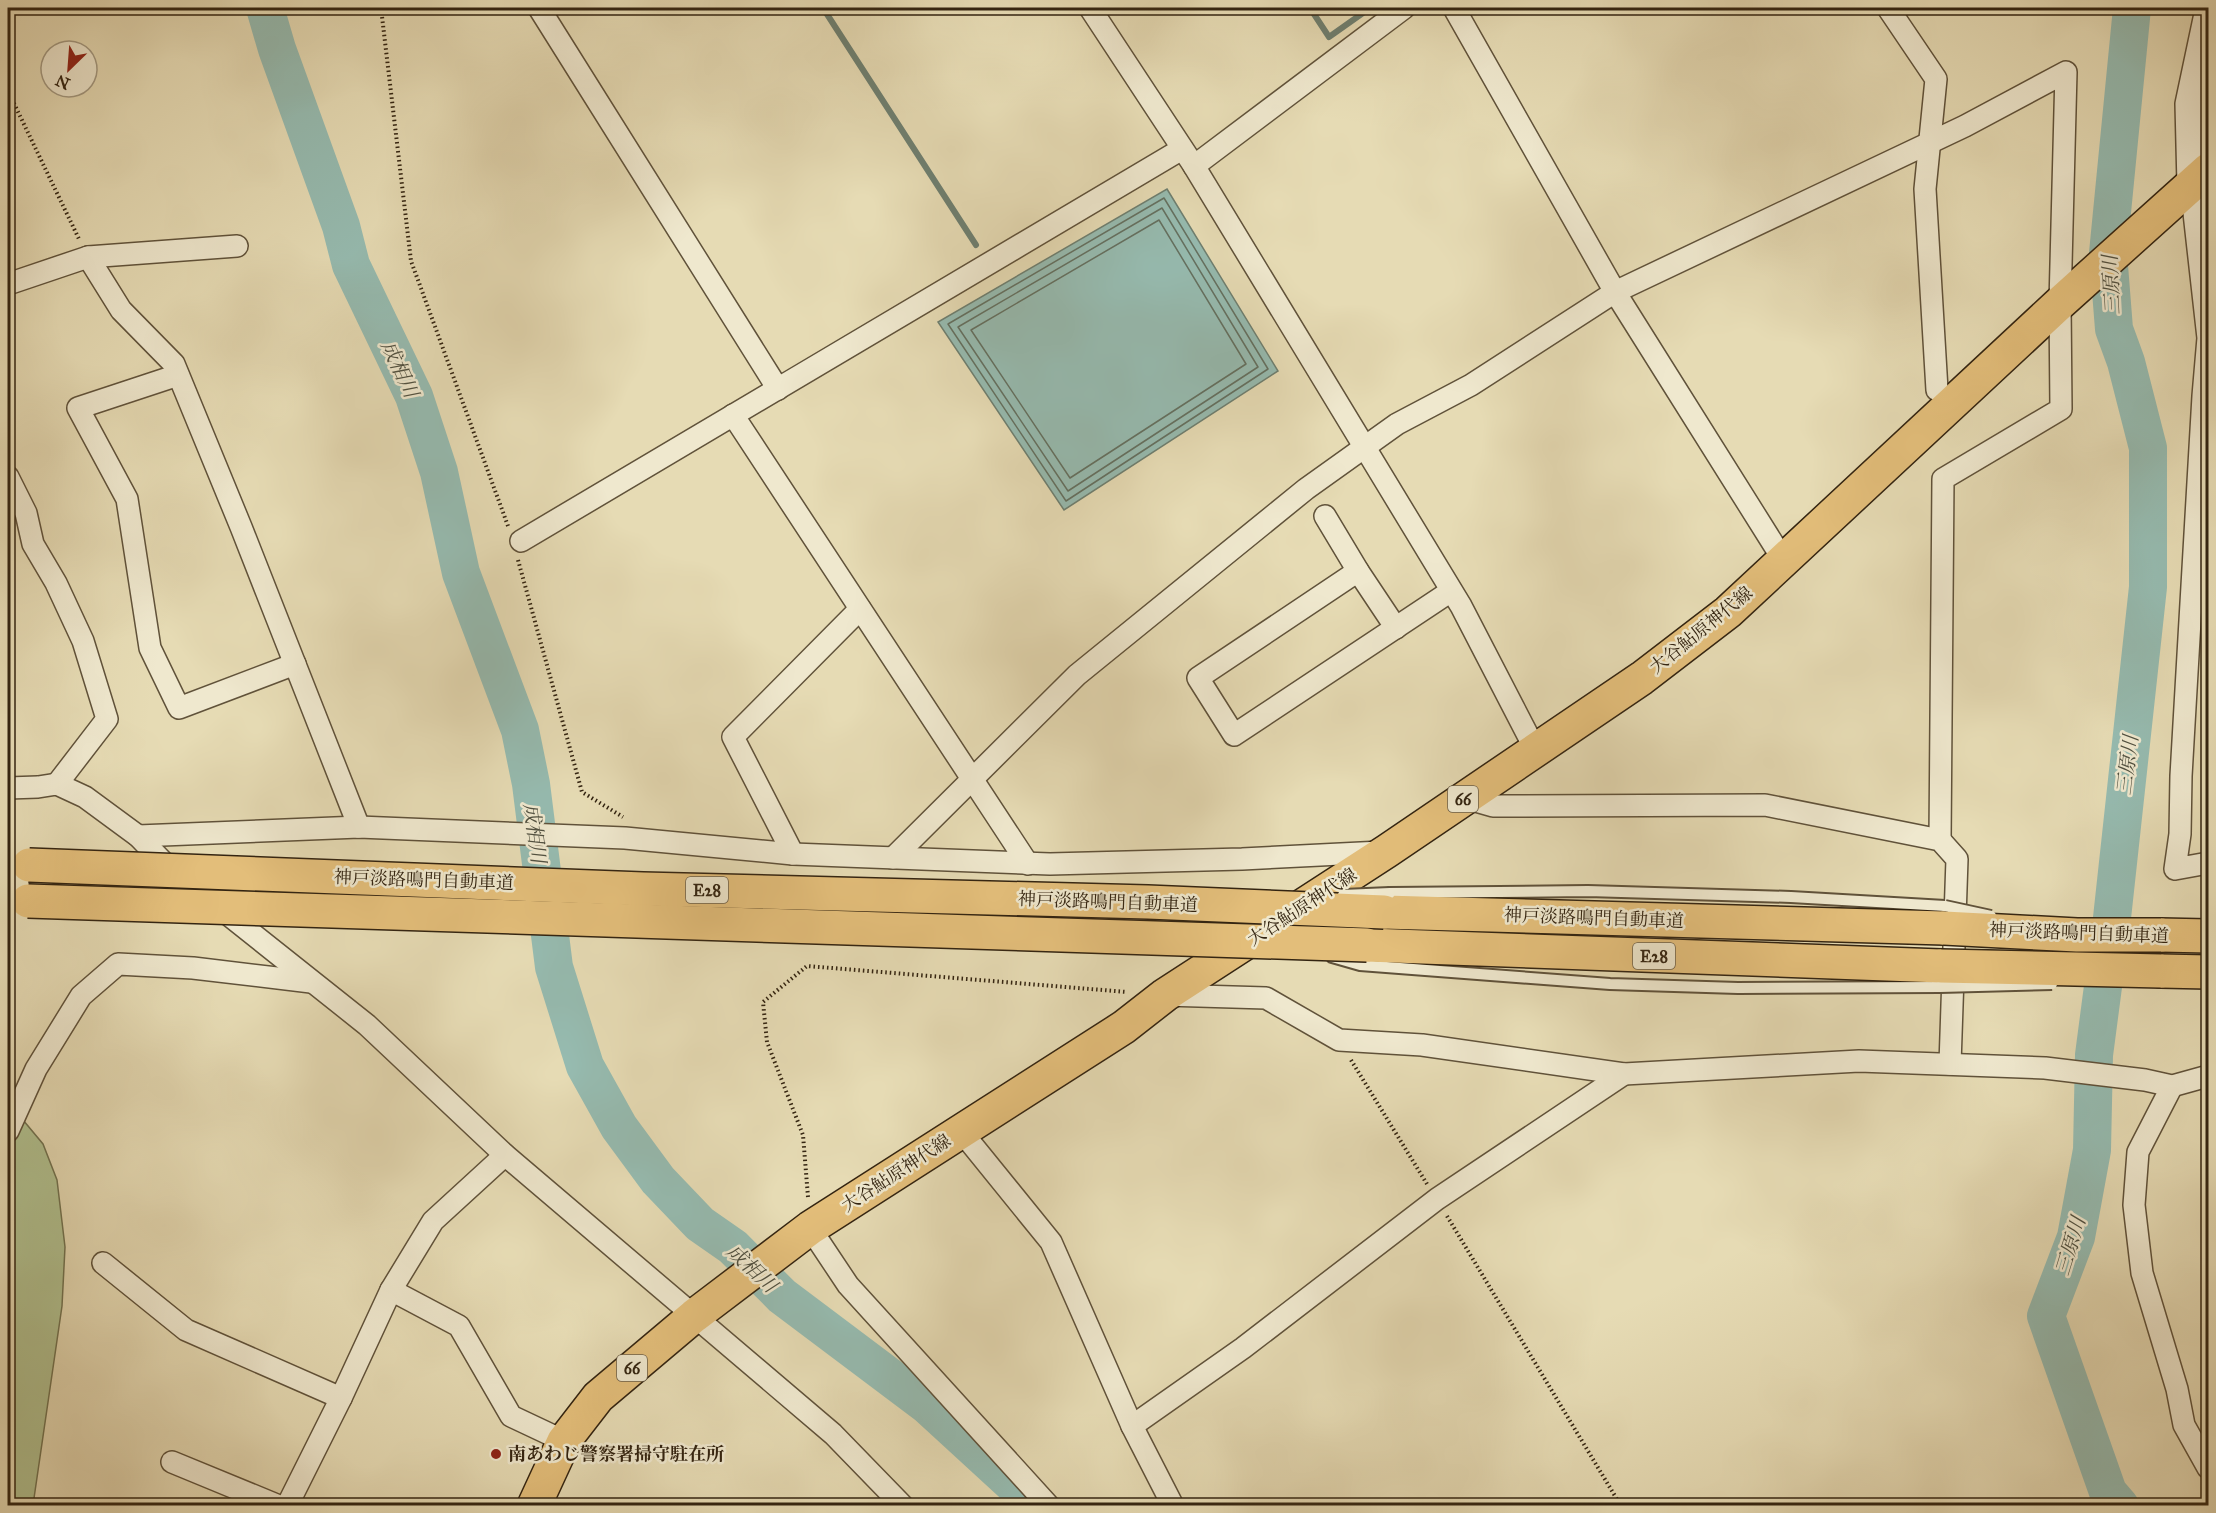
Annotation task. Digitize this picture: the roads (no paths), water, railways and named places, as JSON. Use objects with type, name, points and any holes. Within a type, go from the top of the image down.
[{"type":"main road","name":"66","points":[[2065,298],[2191,186]]},
{"type":"main road","name":"大谷鮎原神代線","points":[[534,1506],[564,1440],[598,1397],[702,1310],[806,1231],[1124,1027],[1164,995],[1388,851],[1642,678],[1728,612],[2065,298]]},
{"type":"main road","name":"神戸淡路鳴門自動車道","points":[[18,865],[643,889],[1148,902],[1387,903],[1945,917],[2077,935],[2208,936]]},
{"type":"main road","name":"神戸淡路鳴門自動車道","points":[[17,901],[1288,944],[1363,955],[1940,977],[2157,978],[2208,972]]},
{"type":"street","points":[[539,8],[778,389]]},
{"type":"street","points":[[1090,8],[1188,158],[1451,591],[1535,749]]},
{"type":"street","points":[[516,542],[778,389],[1188,158],[1404,8]]},
{"type":"street","points":[[1454,8],[1615,292],[1784,561]]},
{"type":"street","points":[[1888,8],[1936,79],[1925,189],[1937,390]]},
{"type":"street","points":[[2208,14],[2190,104],[2191,186],[2208,338],[2203,396],[2206,418],[2182,764],[2180,834],[2175,869],[2208,863]]},
{"type":"street","points":[[893,858],[1077,675],[1306,489],[1397,424],[1472,385],[1615,292],[1931,142],[2066,72],[2065,298],[2061,410],[1943,479],[1940,840]]},
{"type":"street","points":[[8,284],[88,257],[237,246]]},
{"type":"street","points":[[88,257],[121,310],[174,364],[359,827]]},
{"type":"street","points":[[178,375],[78,408],[127,499],[150,648],[179,708],[295,664]]},
{"type":"street","points":[[733,416],[1028,864]]},
{"type":"street","points":[[8,477],[26,513],[33,544],[56,583],[83,641],[107,719],[57,784]]},
{"type":"street","points":[[1325,516],[1396,628]]},
{"type":"street","points":[[1358,571],[1198,678],[1234,735],[1451,591]]},
{"type":"street","points":[[793,854],[733,737],[860,609]]},
{"type":"street","points":[[8,788],[57,784],[85,797],[138,836],[166,865],[367,1026],[504,1155],[702,1310],[833,1434],[903,1506]]},
{"type":"street","points":[[1465,798],[1492,806],[1766,805],[1940,840],[1957,859],[1950,1064]]},
{"type":"street","points":[[138,836],[359,827],[625,838],[793,854],[1028,864],[1231,859],[1388,851]]},
{"type":"street","points":[[8,1131],[36,1070],[81,996],[117,964],[193,968],[311,982]]},
{"type":"street","points":[[1164,995],[1266,998],[1339,1040],[1422,1045],[1624,1074],[1858,1061],[2045,1068],[2145,1080],[2172,1086],[2208,1076]]},
{"type":"street","points":[[1132,1426],[1243,1348],[1437,1199],[1624,1074]]},
{"type":"street","points":[[2172,1086],[2138,1152],[2133,1205],[2142,1273],[2177,1389],[2184,1425],[2208,1468]]},
{"type":"street","points":[[961,1131],[1052,1242],[1132,1426],[1173,1506]]},
{"type":"street","points":[[287,1506],[341,1398],[391,1290],[432,1221],[504,1155]]},
{"type":"street","points":[[806,1231],[848,1285],[1049,1506]]},
{"type":"street","points":[[103,1263],[186,1330],[341,1398]]},
{"type":"street","points":[[391,1290],[459,1326],[512,1416],[564,1440]]},
{"type":"street","points":[[172,1462],[279,1506]]},
{"type":"lane","points":[[1945,917],[2005,919],[2077,935]]},
{"type":"lane","points":[[1940,977],[2067,984]]},
{"type":"lane","points":[[2157,978],[2208,979]]},
{"type":"water","points":[[1167,189],[1278,371],[1064,510],[938,322]]},
{"type":"waterway","name":"成相川","points":[[265,8],[277,49],[341,226],[351,265],[414,396],[439,472],[461,573],[520,730],[531,784],[554,967],[585,1066],[619,1127],[658,1180],[700,1224],[733,1247],[782,1296],[927,1405],[1012,1483],[1033,1506]]},
{"type":"waterway","points":[[823,8],[976,245]]},
{"type":"waterway","points":[[1310,8],[1329,37],[1370,8]]},
{"type":"waterway","name":"三原川","points":[[2120,1506],[2108,1492],[2046,1316],[2076,1237],[2092,1150],[2094,1055],[2112,918],[2148,587],[2148,448],[2126,362],[2114,329],[2108,253],[2132,8]]},
{"type":"place","name":"南あわじ警察署掃守駐在所","points":[[496,1454]]}]
